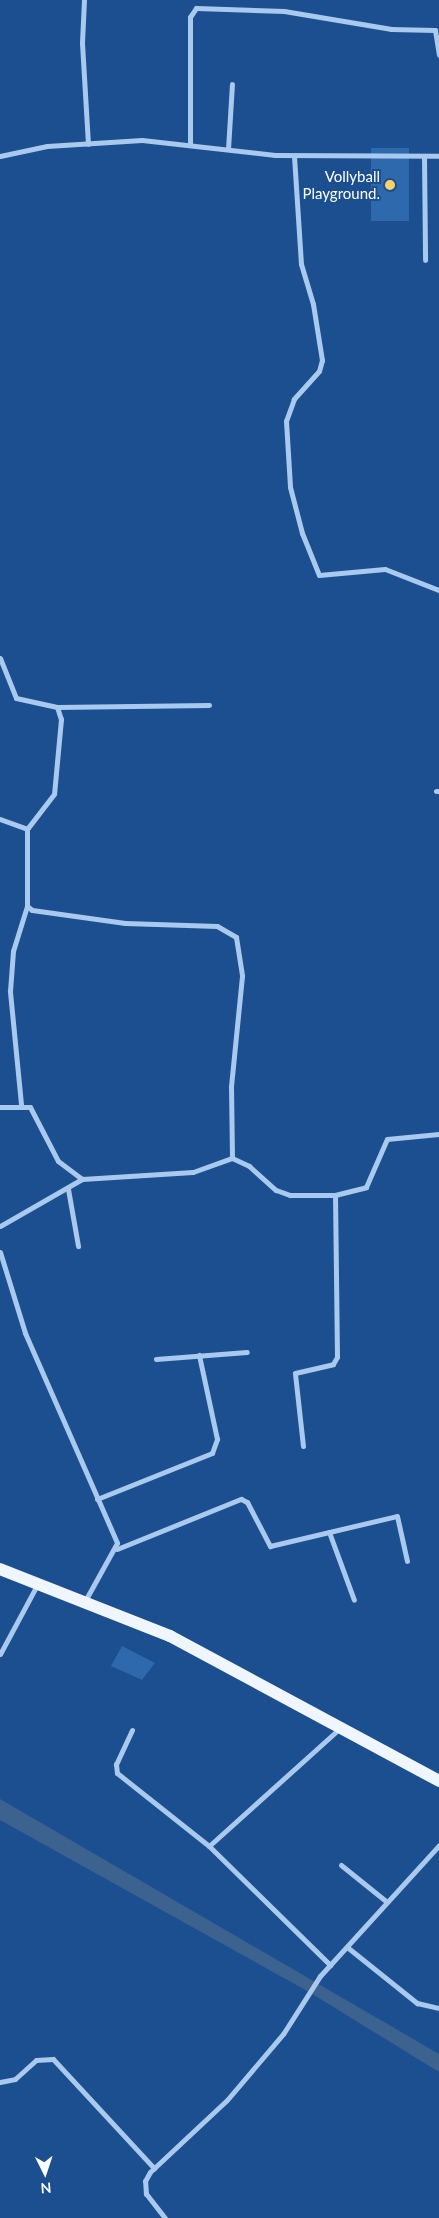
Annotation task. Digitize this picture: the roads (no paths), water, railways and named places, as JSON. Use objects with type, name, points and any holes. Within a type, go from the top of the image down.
[{"type":"main road","points":[[0,1569],[170,1636],[439,1781]]},
{"type":"street","points":[[84,0],[88,144]]},
{"type":"street","points":[[190,142],[190,18],[196,8],[284,11],[391,29],[435,30],[439,56]]},
{"type":"street","points":[[228,148],[232,84]]},
{"type":"street","points":[[0,156],[88,144],[190,142],[294,156],[439,156]]},
{"type":"street","points":[[294,156],[301,264],[313,304],[322,360],[319,371],[294,400],[286,420],[290,487],[302,533],[319,575],[385,569],[439,590]]},
{"type":"street","points":[[424,156],[426,260]]},
{"type":"street","points":[[0,658],[16,698],[57,707],[209,705]]},
{"type":"street","points":[[21,1104],[10,991],[13,951],[27,906],[27,829],[54,794],[61,719],[57,707]]},
{"type":"street","points":[[0,819],[27,829]]},
{"type":"street","points":[[27,906],[32,910],[125,922],[217,926],[236,937],[242,976],[231,1086],[232,1158]]},
{"type":"street","points":[[0,1106],[21,1104],[38,1116],[58,1161],[82,1180]]},
{"type":"street","points":[[232,1158],[266,1179],[276,1190],[290,1195],[334,1195],[366,1187],[387,1139],[439,1134]]},
{"type":"street","points":[[0,1226],[82,1180],[193,1172],[232,1158]]},
{"type":"street","points":[[68,1189],[78,1246]]},
{"type":"street","points":[[304,1446],[295,1373],[333,1364],[337,1357],[334,1195]]},
{"type":"street","points":[[0,1252],[25,1333],[117,1549]]},
{"type":"street","points":[[156,1359],[247,1352]]},
{"type":"street","points":[[97,1500],[212,1452],[217,1439],[199,1355]]},
{"type":"street","points":[[85,1601],[117,1549],[237,1499],[247,1502],[270,1546],[397,1516],[407,1561]]},
{"type":"street","points":[[329,1532],[354,1600]]},
{"type":"street","points":[[0,1654],[39,1583]]},
{"type":"street","points":[[209,1846],[341,1728]]},
{"type":"street","points":[[132,1730],[116,1764],[117,1774],[209,1846],[330,1965]]},
{"type":"street","points":[[165,2218],[144,2187],[154,2168],[222,2106],[283,2034],[320,1976],[439,1845]]},
{"type":"street","points":[[341,1864],[387,1902]]},
{"type":"street","points":[[347,1947],[416,2003],[439,2008]]},
{"type":"street","points":[[0,2082],[15,2079],[36,2060],[53,2059],[154,2168]]},
{"type":"place","name":"Vollyball Playground.","points":[[390,185]]}]
